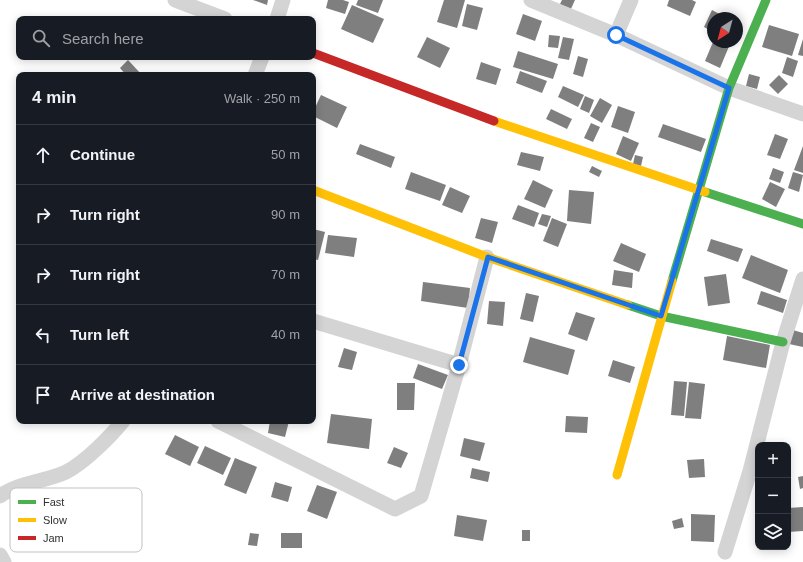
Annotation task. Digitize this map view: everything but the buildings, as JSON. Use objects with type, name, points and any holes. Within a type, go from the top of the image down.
[{"type":"street","points":[[175,0],[217,16]]},
{"type":"street","points":[[278,16],[283,0]]},
{"type":"street","points":[[531,0],[616,35],[729,88],[803,114]]},
{"type":"street","points":[[616,35],[631,0]]},
{"type":"street","points":[[617,475],[661,316],[729,88],[766,0]]},
{"type":"street","points":[[316,54],[433,99],[543,138],[803,224]]},
{"type":"street","points":[[255,72],[261,60]]},
{"type":"street","points":[[316,191],[488,257],[661,316],[783,342]]},
{"type":"street","points":[[224,424],[395,510],[421,496],[459,365],[488,257]]},
{"type":"street","points":[[725,552],[750,471],[783,342],[803,279]]},
{"type":"street","points":[[316,322],[459,365]]},
{"type":"street","points":[[14,488],[65,472],[82,462],[120,424]]},
{"type":"street","points":[[0,496],[10,489]]},
{"type":"street","points":[[0,555],[4,562]]},
{"type":"traffic: fast","points":[[672,281],[729,88],[766,0]]},
{"type":"traffic: fast","points":[[705,192],[803,224]]},
{"type":"traffic: fast","points":[[628,305],[661,316],[783,342]]},
{"type":"traffic: slow","points":[[494,121],[705,192]]},
{"type":"traffic: slow","points":[[316,191],[487,257],[628,305]]},
{"type":"traffic: slow","points":[[617,475],[672,281]]},
{"type":"traffic: jam","points":[[316,54],[494,121]]},
{"type":"route","points":[[459,365],[488,257],[661,316],[729,88],[616,35]]}]
